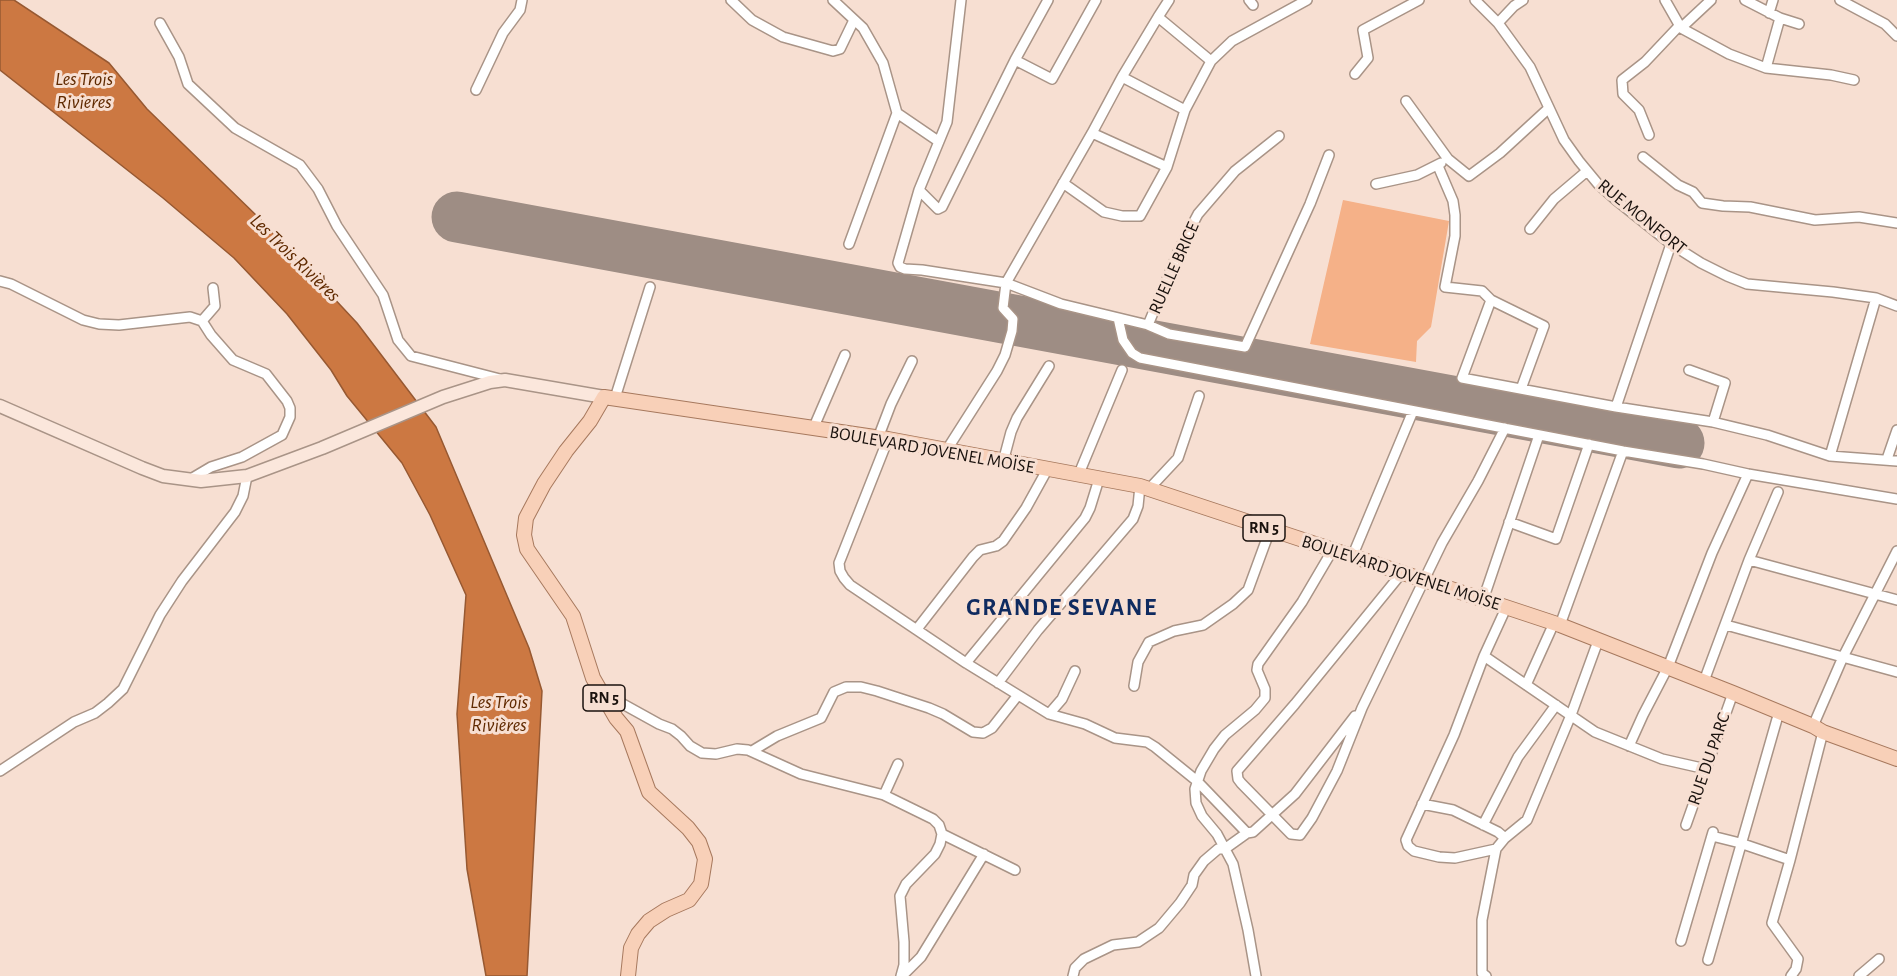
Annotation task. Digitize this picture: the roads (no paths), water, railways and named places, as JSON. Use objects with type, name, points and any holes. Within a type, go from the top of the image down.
[{"type":"main road","points":[[0,406],[163,476],[201,481],[248,476],[443,397],[505,380],[610,397]]},
{"type":"main road","name":"BOULEVARD JOVENEL MOÏSE","points":[[610,397],[883,439],[1144,488],[1557,624],[1897,759]]},
{"type":"main road","name":"RN 5","points":[[610,397],[566,450],[544,484],[526,518],[524,535],[527,549],[573,615],[593,678],[616,718],[627,731],[649,792],[688,828],[699,842],[705,859],[701,884],[689,900],[666,910],[649,921],[638,934],[631,948],[628,976]]},
{"type":"street","points":[[476,90],[503,33],[520,10],[522,0]]},
{"type":"street","points":[[731,0],[752,20],[783,38],[833,51],[840,49],[854,20]]},
{"type":"street","points":[[833,0],[863,28],[883,63],[897,113],[849,244]]},
{"type":"street","points":[[961,0],[947,122],[919,190],[898,263],[900,267],[1006,283],[1061,304],[1148,325],[1169,334],[1245,347],[1310,204],[1329,154]]},
{"type":"street","points":[[919,190],[938,209],[942,207],[1015,60],[1048,0]]},
{"type":"street","points":[[1015,60],[1052,79],[1096,0]]},
{"type":"street","points":[[946,450],[1005,355],[1013,319],[1003,308],[1006,283],[1122,77],[1169,0]]},
{"type":"street","points":[[1063,183],[1104,212],[1122,216],[1140,216],[1167,166],[1185,110],[1210,61],[1232,40],[1307,0]]},
{"type":"street","points":[[1355,74],[1368,58],[1364,30],[1419,0]]},
{"type":"street","name":"RUE MONFORT","points":[[1475,0],[1498,23],[1530,68],[1564,140],[1587,171],[1616,200],[1671,244],[1727,276],[1747,284],[1876,298],[1897,306]]},
{"type":"street","points":[[1498,23],[1522,0]]},
{"type":"street","points":[[1665,0],[1680,27],[1729,54],[1766,68],[1831,75],[1854,80]]},
{"type":"street","points":[[1649,135],[1639,110],[1623,94],[1622,80],[1645,62],[1711,0]]},
{"type":"street","points":[[1745,0],[1780,18],[1798,24]]},
{"type":"street","points":[[1769,13],[1773,0]]},
{"type":"street","points":[[1840,0],[1885,24],[1897,36]]},
{"type":"street","points":[[1158,17],[1210,61]]},
{"type":"street","points":[[1766,68],[1780,18]]},
{"type":"street","points":[[160,23],[179,57],[188,84],[235,128],[300,165],[318,189],[337,226],[383,295],[398,340],[411,356],[505,380]]},
{"type":"street","points":[[1122,77],[1185,110]]},
{"type":"street","points":[[1406,101],[1448,159],[1469,176],[1500,153],[1549,108]]},
{"type":"street","points":[[897,113],[938,141]]},
{"type":"street","points":[[1092,133],[1167,166]]},
{"type":"street","name":"RUELLE BRICE","points":[[1148,325],[1179,250],[1198,214],[1235,171],[1279,136]]},
{"type":"street","points":[[1643,158],[1678,185],[1693,192],[1702,203],[1750,207],[1815,220],[1859,217],[1897,224]]},
{"type":"street","points":[[1376,184],[1417,176],[1448,159]]},
{"type":"street","points":[[1438,166],[1453,201],[1455,215],[1455,236],[1445,287],[1482,291],[1491,300],[1544,326],[1521,389]]},
{"type":"street","points":[[1530,229],[1554,199],[1587,171]]},
{"type":"street","points":[[1616,407],[1671,244]]},
{"type":"street","points":[[0,282],[11,284],[83,320],[99,324],[119,325],[190,317],[202,321],[211,335],[234,360],[266,374],[290,408],[290,417],[282,435],[242,457],[211,466],[189,480]]},
{"type":"street","points":[[610,397],[650,287]]},
{"type":"street","points":[[202,321],[215,306],[213,288]]},
{"type":"street","points":[[1830,456],[1876,298]]},
{"type":"street","points":[[1491,300],[1462,378],[1616,407],[1713,422],[1767,435],[1830,456],[1892,460],[1897,430]]},
{"type":"street","points":[[1118,318],[1123,340],[1132,353],[1140,358],[1623,451],[1897,499]]},
{"type":"street","points":[[813,429],[845,355]]},
{"type":"street","points":[[912,361],[891,404],[883,439],[839,563],[840,571],[850,585],[966,663],[1049,714],[1085,724],[1115,738],[1147,742],[1197,781],[1247,833]]},
{"type":"street","points":[[1003,462],[1017,418],[1049,366]]},
{"type":"street","points":[[1078,476],[1122,370]]},
{"type":"street","points":[[1689,370],[1725,382],[1713,422]]},
{"type":"street","points":[[998,683],[1077,582],[1133,519],[1144,488],[1178,458],[1199,396]]},
{"type":"street","points":[[1352,558],[1413,411]]},
{"type":"street","points":[[1401,574],[1237,771],[1241,783],[1291,834],[1300,835],[1304,830],[1337,771],[1362,708],[1442,543],[1505,428]]},
{"type":"street","points":[[1484,600],[1539,435]]},
{"type":"street","points":[[1509,522],[1556,539],[1589,444]]},
{"type":"street","points":[[1526,685],[1557,624],[1623,451]]},
{"type":"street","points":[[917,629],[972,557],[980,550],[996,546],[1003,541],[1026,508],[1047,470]]},
{"type":"street","points":[[1629,746],[1668,668],[1712,553],[1748,474]]},
{"type":"street","points":[[0,771],[74,722],[94,713],[123,688],[160,615],[182,581],[235,512],[248,476]]},
{"type":"street","points":[[966,663],[1085,518],[1099,479]]},
{"type":"street","points":[[1704,681],[1749,560],[1778,492]]},
{"type":"street","points":[[1134,686],[1138,662],[1149,642],[1174,632],[1203,625],[1233,604],[1248,590],[1270,530]]},
{"type":"street","points":[[1791,976],[1796,969],[1798,959],[1793,949],[1772,923],[1790,860],[1818,729],[1844,657],[1897,550]]},
{"type":"street","points":[[1256,976],[1233,864],[1217,834],[1202,816],[1196,803],[1195,789],[1201,771],[1225,735],[1255,710],[1265,698],[1265,690],[1257,670],[1258,664],[1302,602],[1332,551]]},
{"type":"street","points":[[1749,560],[1897,600]]},
{"type":"street","points":[[1496,849],[1455,858],[1439,857],[1414,851],[1408,846],[1406,840],[1454,735],[1484,656],[1506,608]]},
{"type":"street","points":[[1726,624],[1897,672]]},
{"type":"street","points":[[1486,976],[1482,973],[1482,920],[1496,849],[1505,838],[1527,820],[1571,715],[1598,640]]},
{"type":"street","points":[[1484,656],[1595,732],[1662,759],[1706,769]]},
{"type":"street","points":[[1049,714],[1062,699],[1075,671]]},
{"type":"street","points":[[752,752],[770,739],[818,720],[834,692],[846,687],[861,687],[877,691],[929,708],[973,732],[983,733],[992,728],[1018,695]]},
{"type":"street","points":[[601,692],[672,729],[690,746],[702,753],[716,754],[737,749],[752,752],[801,774],[885,795],[933,819],[939,825],[942,834],[940,844],[935,854],[911,877],[900,896],[904,942],[902,976]]},
{"type":"street","name":"RUE DU PARC","points":[[1686,825],[1733,693]]},
{"type":"street","points":[[1483,825],[1518,757],[1556,705]]},
{"type":"street","points":[[1073,976],[1075,968],[1084,959],[1113,945],[1138,942],[1159,928],[1180,903],[1204,861],[1218,849],[1226,849],[1247,833],[1253,832],[1295,794],[1362,708]]},
{"type":"street","points":[[1708,960],[1779,712]]},
{"type":"street","points":[[885,795],[898,764]]},
{"type":"street","points":[[1422,804],[1453,810],[1505,838]]},
{"type":"street","points":[[942,834],[1015,870]]},
{"type":"street","points":[[1681,941],[1712,834],[1790,860]]},
{"type":"street","points":[[902,976],[921,957],[984,854]]},
{"type":"street","points":[[1859,976],[1879,959]]},
{"type":"water","points":[[0,0],[14,0],[109,63],[147,109],[259,218],[357,323],[436,427],[529,648],[542,691],[527,976],[486,976],[467,869],[457,714],[466,595],[430,515],[402,463],[347,396],[331,370],[287,314],[234,258],[163,198],[0,70]]},
{"type":"district","name":"GRANDE SEVANE","points":[[1062,608]]},
{"type":"water label","name":"Les Trois Rivieres","points":[[84,90]]},
{"type":"water label","name":"Les Trois Rivières","points":[[295,258]]},
{"type":"water label","name":"Les Trois Rivières","points":[[499,714]]}]
